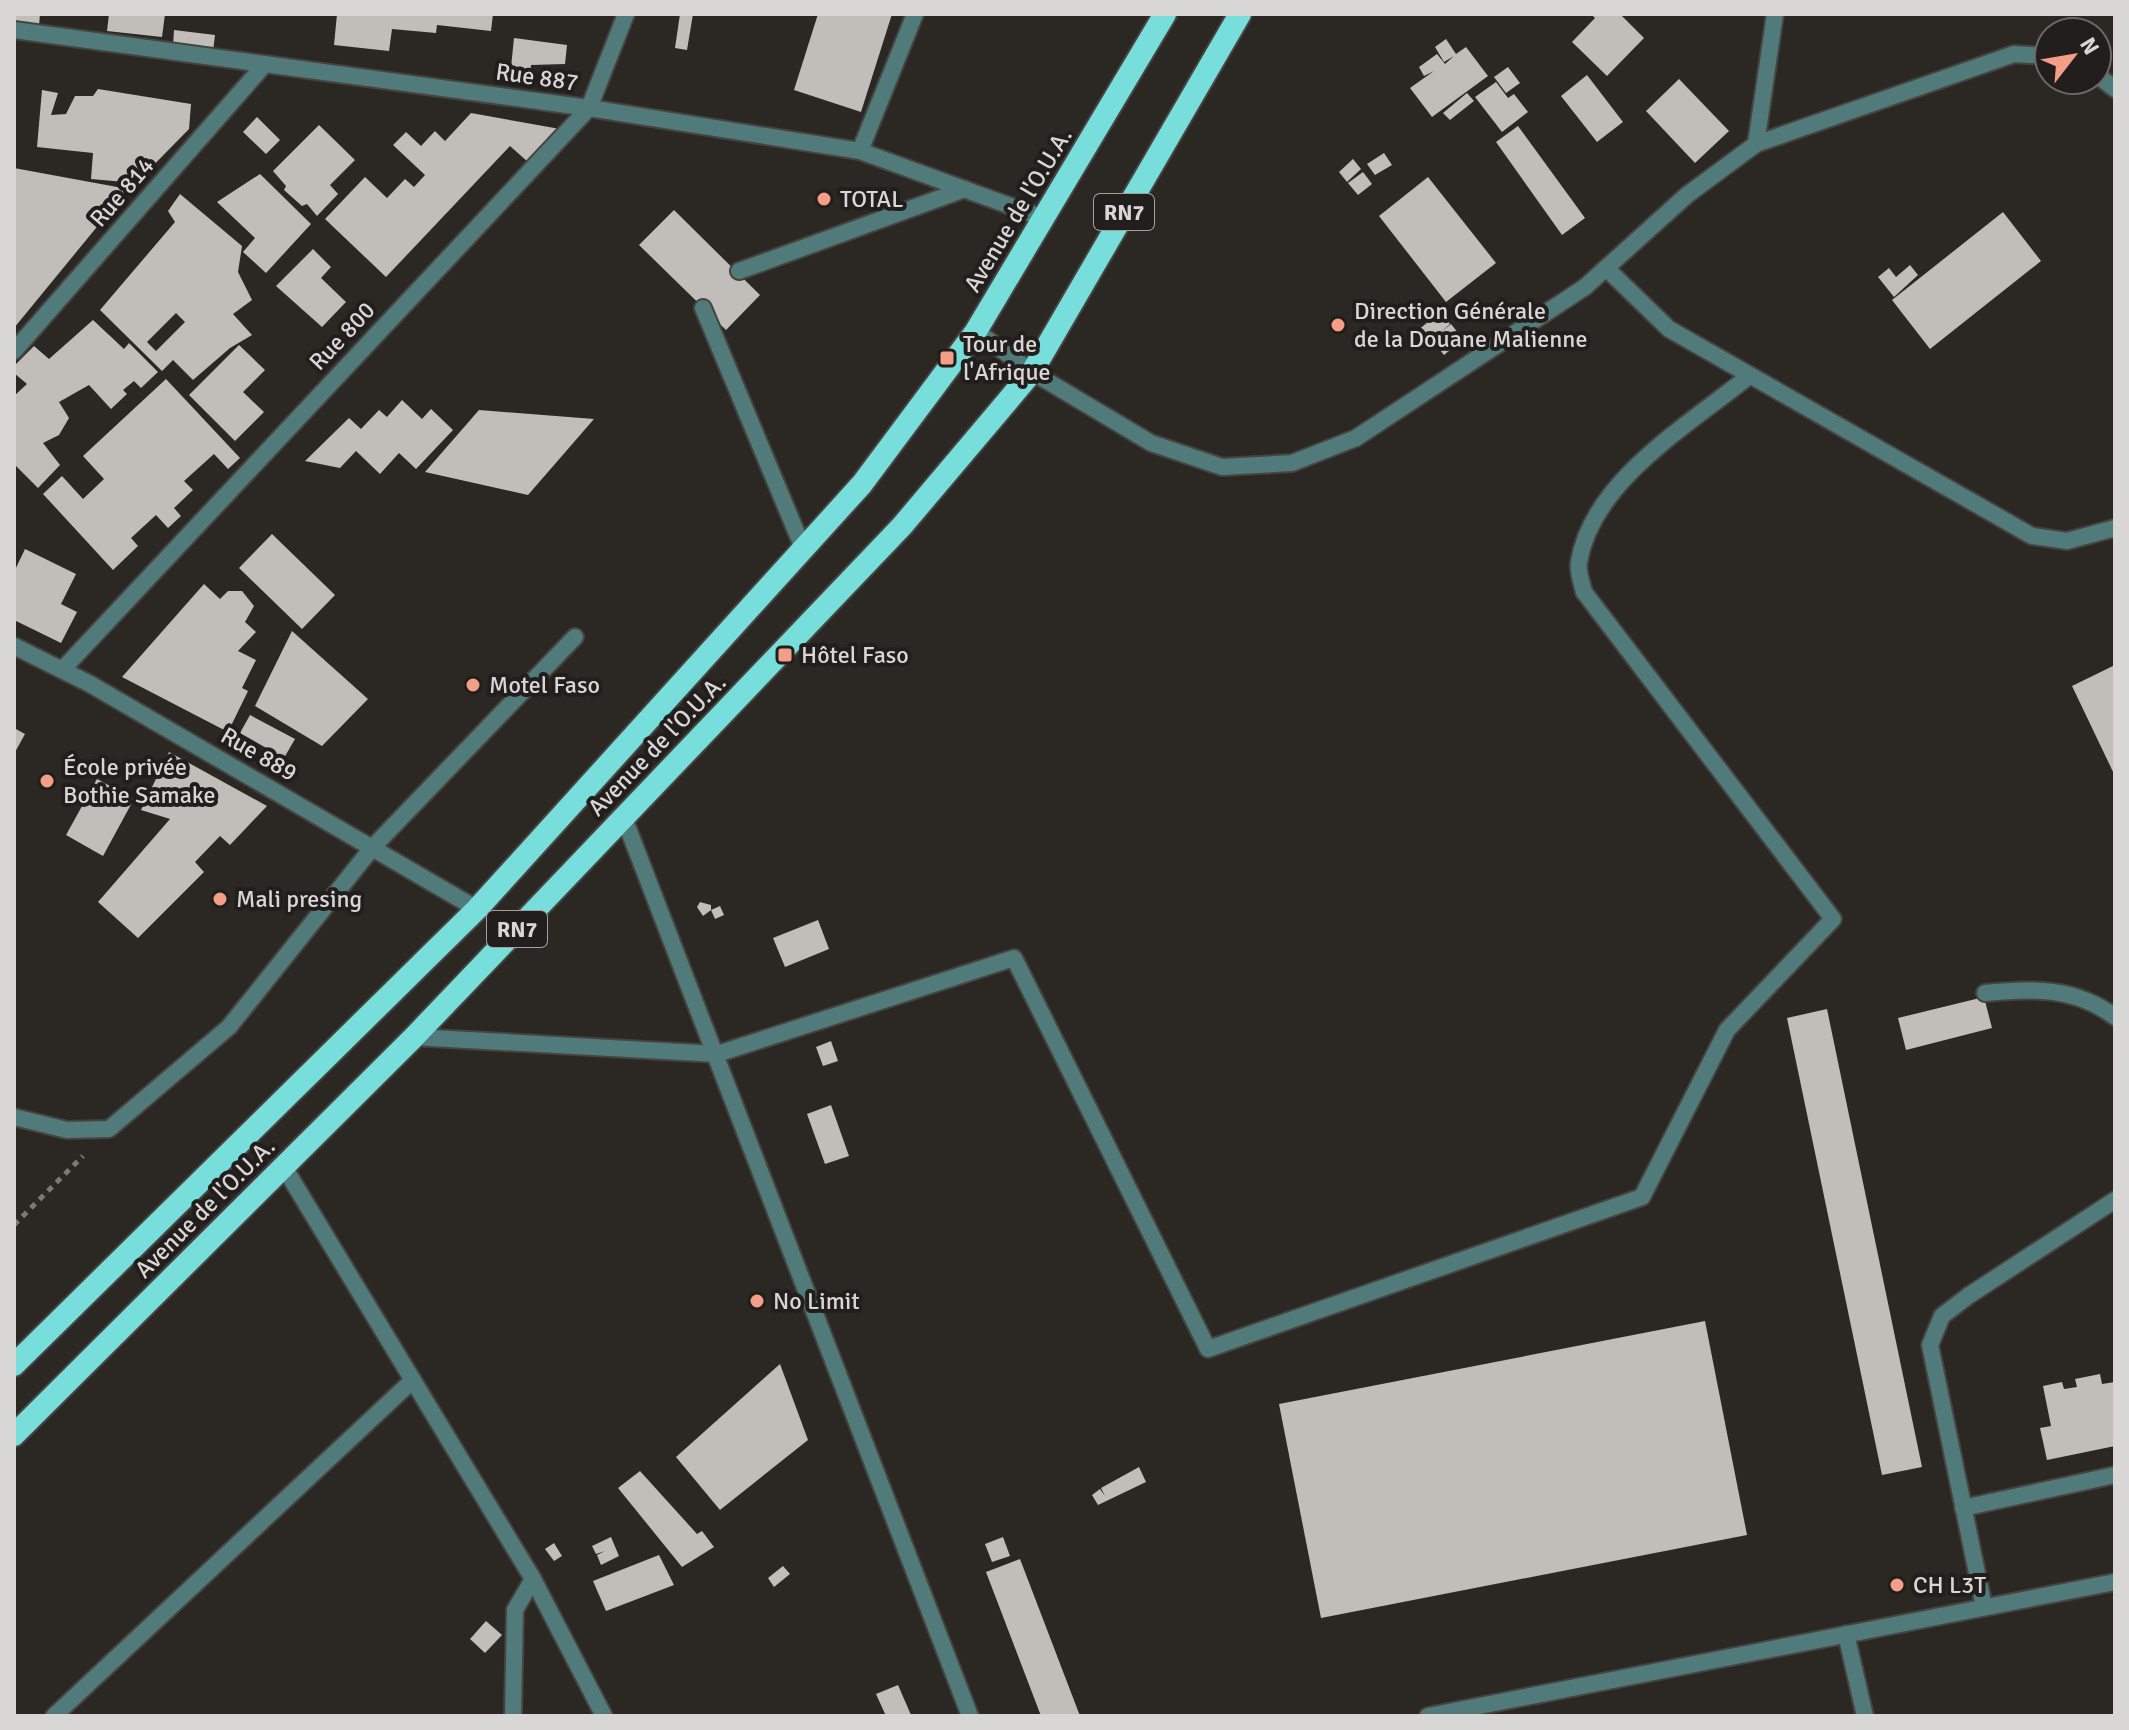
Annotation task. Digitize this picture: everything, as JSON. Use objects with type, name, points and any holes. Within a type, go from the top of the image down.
[{"type":"highway","name":"Avenue de l'O.U.A.","points":[[14,1365],[477,909],[862,484],[976,331],[1165,14]]},
{"type":"highway","name":"Avenue de l'O.U.A.","points":[[14,1435],[414,1037],[902,526],[1032,372],[1240,14]]},
{"type":"street","name":"Rue 800","points":[[62,670],[589,108],[626,14]]},
{"type":"street","points":[[860,151],[915,14]]},
{"type":"street","points":[[1756,144],[1775,14]]},
{"type":"street","name":"Rue 887","points":[[14,30],[589,108],[860,151],[1043,218]]},
{"type":"street","points":[[976,331],[1032,372],[1151,443],[1222,467],[1292,463],[1356,438],[1585,287],[1687,195],[1756,144],[2014,54],[2033,55]]},
{"type":"street","name":"Rue 814","points":[[14,351],[265,64]]},
{"type":"street","points":[[739,271],[965,189]]},
{"type":"street","points":[[1606,268],[1669,329],[2032,536],[2067,541],[2115,528]]},
{"type":"street","points":[[703,308],[803,548]]},
{"type":"street","points":[[414,1037],[717,1054],[1014,958],[1208,1349],[1642,1197],[1727,1030],[1833,919],[1584,592],[1578,565],[1587,532],[1603,500],[1644,461],[1749,376]]},
{"type":"street","points":[[14,1117],[67,1130],[109,1129],[229,1027],[372,848],[575,637]]},
{"type":"street","name":"Rue 889","points":[[14,646],[62,670],[477,909]]},
{"type":"street","points":[[624,818],[970,1716]]},
{"type":"street","points":[[1985,993],[2053,989],[2100,1005],[2115,1017]]},
{"type":"street","points":[[284,1167],[533,1579],[604,1716]]},
{"type":"street","points":[[1984,1607],[1930,1345],[1942,1316],[2115,1200]]},
{"type":"street","points":[[54,1716],[413,1380]]},
{"type":"street","points":[[1963,1508],[2115,1475]]},
{"type":"street","points":[[513,1716],[515,1610],[533,1579]]},
{"type":"street","points":[[1428,1716],[2115,1582]]},
{"type":"street","points":[[1846,1634],[1865,1716]]},
{"type":"path","points":[[14,1225],[109,1129]]},
{"type":"building","points":[[14,14],[40,14],[39,26],[14,22]]},
{"type":"building","points":[[109,14],[165,14],[162,37],[107,31]]},
{"type":"building","points":[[337,14],[493,14],[491,31],[437,25],[436,33],[392,29],[389,51],[334,45]]},
{"type":"building","points":[[680,14],[693,14],[687,50],[675,48]]},
{"type":"building","points":[[818,14],[892,14],[861,112],[794,90]]},
{"type":"building","points":[[1591,14],[1620,14],[1644,38],[1607,76],[1572,42],[1595,18]]},
{"type":"building","points":[[174,30],[215,35],[213,51],[173,46]]},
{"type":"building","points":[[514,38],[567,45],[565,64],[531,65],[530,79],[510,77]]},
{"type":"building","points":[[1446,39],[1456,54],[1466,47],[1488,76],[1432,117],[1410,88],[1434,71],[1424,76],[1419,67],[1437,54],[1445,64],[1454,56],[1444,62],[1435,47]]},
{"type":"building","points":[[1508,67],[1520,83],[1506,93],[1494,77]]},
{"type":"building","points":[[1587,75],[1623,122],[1597,142],[1561,96]]},
{"type":"building","points":[[1679,79],[1729,131],[1695,163],[1646,111]]},
{"type":"building","points":[[1496,82],[1508,98],[1514,94],[1528,112],[1502,132],[1475,97]]},
{"type":"building","points":[[98,89],[191,104],[189,129],[136,183],[91,179],[93,153],[37,147],[42,90],[58,93],[51,115],[66,114],[75,96],[93,96]]},
{"type":"building","points":[[1467,93],[1474,101],[1450,120],[1443,113]]},
{"type":"building","points":[[471,113],[560,129],[528,162],[510,146],[386,277],[325,219],[365,177],[387,198],[405,179],[414,187],[425,175],[393,145],[406,132],[421,146],[435,131],[445,141]]},
{"type":"building","points":[[257,117],[280,140],[266,154],[243,132]]},
{"type":"building","points":[[319,125],[355,160],[330,185],[338,194],[317,216],[307,204],[302,206],[284,190],[286,186],[273,171]]},
{"type":"building","points":[[1518,126],[1585,218],[1562,235],[1496,142]]},
{"type":"building","points":[[1384,153],[1392,165],[1375,175],[1367,164]]},
{"type":"building","points":[[1353,159],[1361,169],[1347,182],[1339,172]]},
{"type":"building","points":[[14,168],[128,189],[14,328]]},
{"type":"building","points":[[1363,172],[1372,184],[1358,195],[1348,183]]},
{"type":"building","points":[[260,174],[311,224],[266,273],[243,252],[255,238],[217,202]]},
{"type":"building","points":[[1428,177],[1496,263],[1446,302],[1379,216]]},
{"type":"building","points":[[180,194],[242,246],[238,272],[252,300],[233,314],[252,335],[230,348],[193,380],[173,360],[162,371],[100,310],[175,222],[168,211]],"holes":[[[176,313],[185,322],[156,351],[147,342]]]},
{"type":"building","points":[[674,210],[760,295],[726,330],[639,245]]},
{"type":"building","points":[[2003,212],[2041,261],[1930,349],[1892,300]]},
{"type":"building","points":[[313,249],[331,267],[321,278],[346,302],[322,327],[276,286]]},
{"type":"building","points":[[1910,265],[1918,275],[1894,297],[1878,277],[1889,268],[1896,277]]},
{"type":"building","points":[[1440,312],[1450,324],[1441,332],[1451,324],[1463,339],[1444,355],[1431,339],[1421,348],[1411,336]]},
{"type":"building","points":[[93,320],[124,349],[129,343],[158,372],[141,388],[134,381],[123,390],[127,394],[111,409],[89,385],[59,402],[69,418],[59,435],[43,443],[60,465],[38,488],[14,464],[14,396],[27,384],[14,373],[14,366],[34,346],[49,359]]},
{"type":"building","points":[[239,345],[265,370],[243,392],[264,412],[235,441],[189,395]]},
{"type":"building","points":[[166,379],[240,458],[228,469],[214,454],[184,481],[193,490],[174,508],[181,516],[168,528],[156,515],[131,538],[138,546],[113,570],[43,494],[62,476],[83,499],[104,479],[83,456]]},
{"type":"building","points":[[402,400],[422,419],[431,409],[453,430],[416,469],[399,453],[380,474],[356,451],[340,468],[305,461],[349,418],[361,429],[379,410],[387,417]]},
{"type":"building","points":[[479,410],[594,419],[528,495],[425,472]]},
{"type":"building","points":[[272,534],[335,595],[302,629],[239,568]]},
{"type":"building","points":[[25,549],[76,574],[61,604],[77,612],[61,643],[14,620],[14,572]]},
{"type":"building","points":[[204,584],[220,599],[228,591],[242,591],[254,606],[245,622],[256,632],[238,651],[256,660],[242,688],[248,691],[228,732],[122,677]]},
{"type":"building","points":[[292,631],[368,699],[322,746],[255,706]]},
{"type":"building","points":[[2115,665],[2115,776],[2072,686]]},
{"type":"building","points":[[250,715],[295,739],[284,758],[240,733]]},
{"type":"building","points":[[14,728],[25,734],[14,754]]},
{"type":"building","points":[[169,752],[267,806],[230,845],[220,836],[195,862],[204,872],[138,938],[98,902],[170,819],[141,810]]},
{"type":"building","points":[[97,779],[134,799],[103,856],[66,835]]},
{"type":"building","points":[[700,902],[711,905],[711,910],[703,916],[697,907]]},
{"type":"building","points":[[720,906],[724,915],[715,919],[711,910]]},
{"type":"building","points":[[818,920],[829,949],[785,967],[773,938]]},
{"type":"building","points":[[1984,997],[1992,1028],[1906,1050],[1898,1018]]},
{"type":"building","points":[[1827,1009],[1922,1467],[1882,1475],[1787,1018]]},
{"type":"building","points":[[831,1041],[838,1061],[823,1066],[816,1047]]},
{"type":"building","points":[[831,1105],[849,1156],[825,1164],[807,1114]]},
{"type":"building","points":[[1705,1321],[1747,1535],[1321,1618],[1279,1404]]},
{"type":"building","points":[[780,1364],[808,1440],[720,1510],[676,1457]]},
{"type":"building","points":[[2100,1374],[2102,1384],[2115,1382],[2115,1446],[2047,1460],[2040,1428],[2051,1426],[2043,1386],[2062,1382],[2064,1389],[2077,1387],[2075,1379]]},
{"type":"building","points":[[1139,1467],[1146,1482],[1098,1505],[1092,1495],[1100,1489],[1105,1496],[1101,1488]]},
{"type":"building","points":[[640,1471],[697,1534],[702,1531],[714,1547],[682,1567],[618,1488]]},
{"type":"building","points":[[611,1537],[619,1556],[601,1565],[597,1555],[605,1551],[596,1554],[592,1546]]},
{"type":"building","points":[[1003,1537],[1010,1556],[992,1562],[985,1544]]},
{"type":"building","points":[[554,1543],[562,1556],[554,1561],[545,1549]]},
{"type":"building","points":[[659,1555],[674,1585],[606,1611],[593,1581]]},
{"type":"building","points":[[1020,1559],[1080,1716],[1041,1716],[986,1572]]},
{"type":"building","points":[[783,1566],[790,1574],[774,1587],[768,1578]]},
{"type":"building","points":[[486,1621],[502,1635],[485,1653],[470,1639]]},
{"type":"building","points":[[898,1685],[911,1715],[886,1716],[876,1694]]},
{"type":"place","name":"TOTAL","points":[[824,199]]},
{"type":"place","name":"Direction Générale de la Douane Malienne","points":[[1338,325]]},
{"type":"place","name":"Tour de l'Afrique","points":[[947,358]]},
{"type":"place","name":"Hôtel Faso","points":[[785,655]]},
{"type":"place","name":"Motel Faso","points":[[473,685]]},
{"type":"place","name":"École privée Bothie Samake","points":[[47,781]]},
{"type":"place","name":"Mali presing","points":[[220,899]]},
{"type":"place","name":"No Limit","points":[[757,1301]]},
{"type":"place","name":"CH L3T","points":[[1897,1585]]}]
